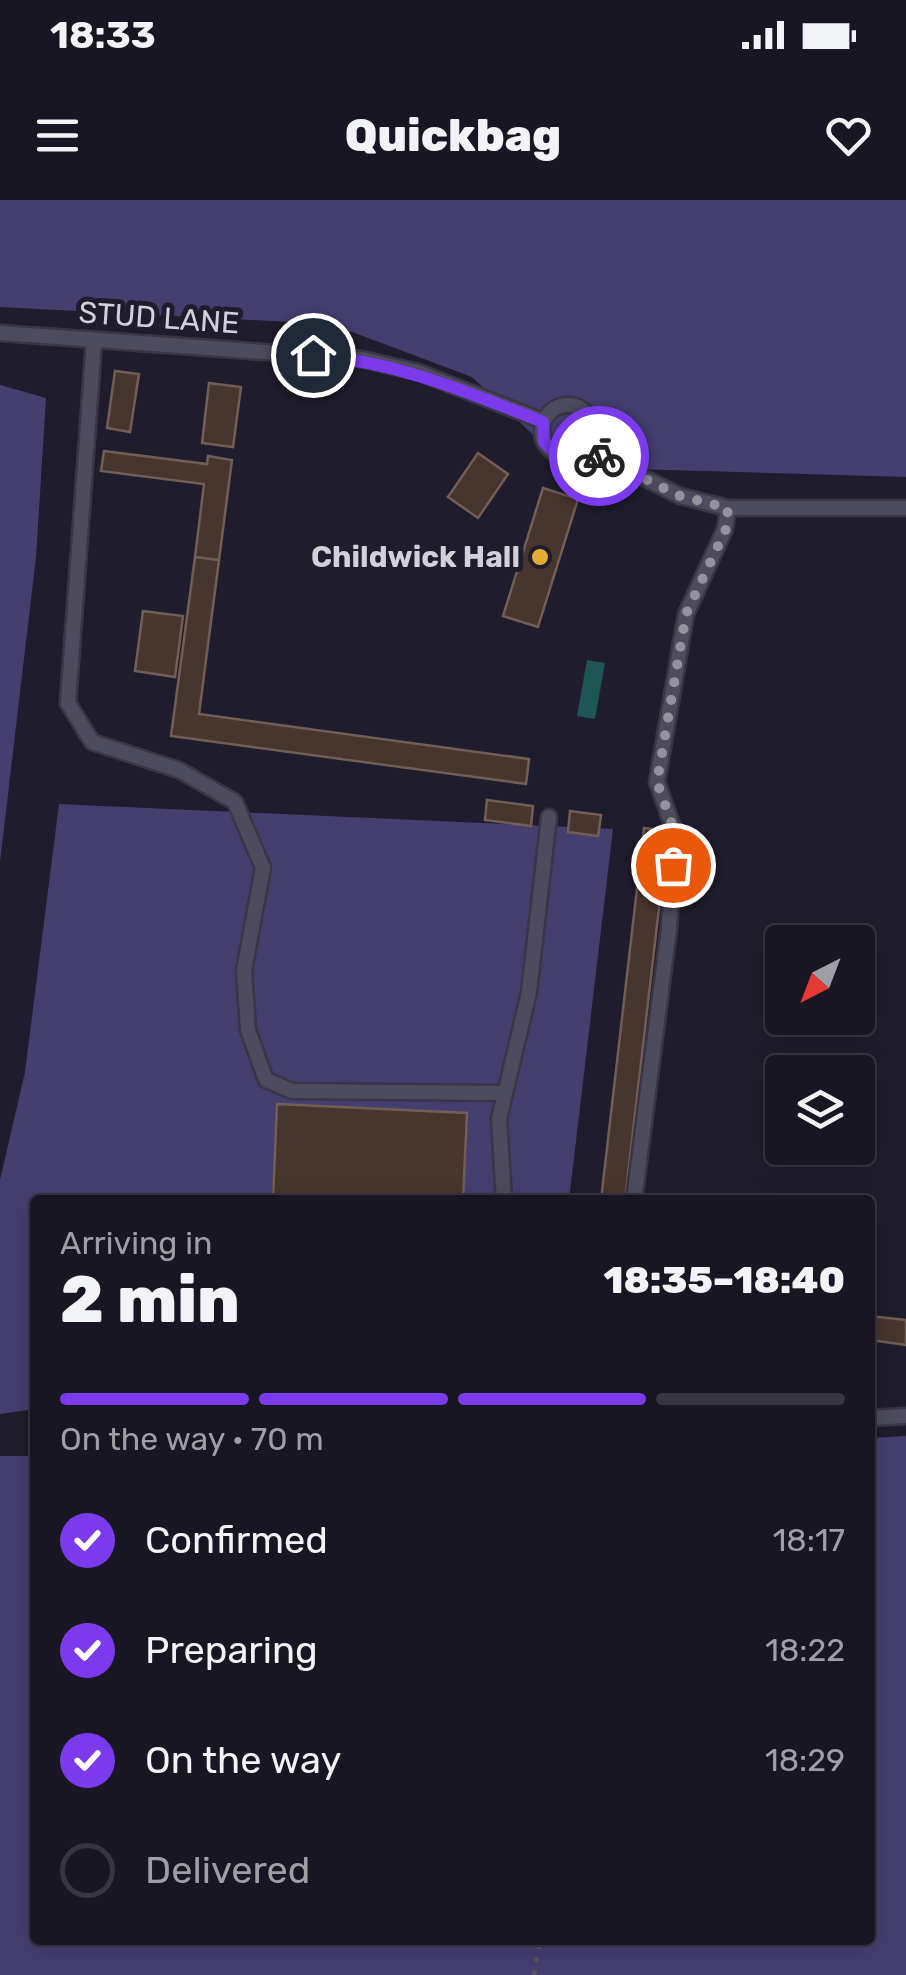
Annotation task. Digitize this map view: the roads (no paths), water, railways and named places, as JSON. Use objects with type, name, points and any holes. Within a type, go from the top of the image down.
[{"type":"lane","name":"STUD LANE","points":[[0,333],[362,359],[418,372],[543,422]]},
{"type":"lane","points":[[94,340],[68,703],[92,742],[179,770],[235,802],[263,868],[244,970],[248,1030],[266,1080],[292,1092],[503,1094]]},
{"type":"lane","points":[[577,406],[592,420],[594,430],[587,450],[578,455],[558,456],[544,442],[543,422],[557,407],[577,406]]},
{"type":"lane","points":[[587,450],[680,496],[728,508],[906,508]]},
{"type":"lane","points":[[635,1195],[669,928],[675,833],[657,782],[686,614],[726,529],[728,508]]},
{"type":"lane","points":[[504,1195],[498,1119],[529,992],[550,817]]},
{"type":"lane","points":[[875,1418],[906,1416]]},
{"type":"place","name":"Childwick Hall","points":[[540,557]]}]
